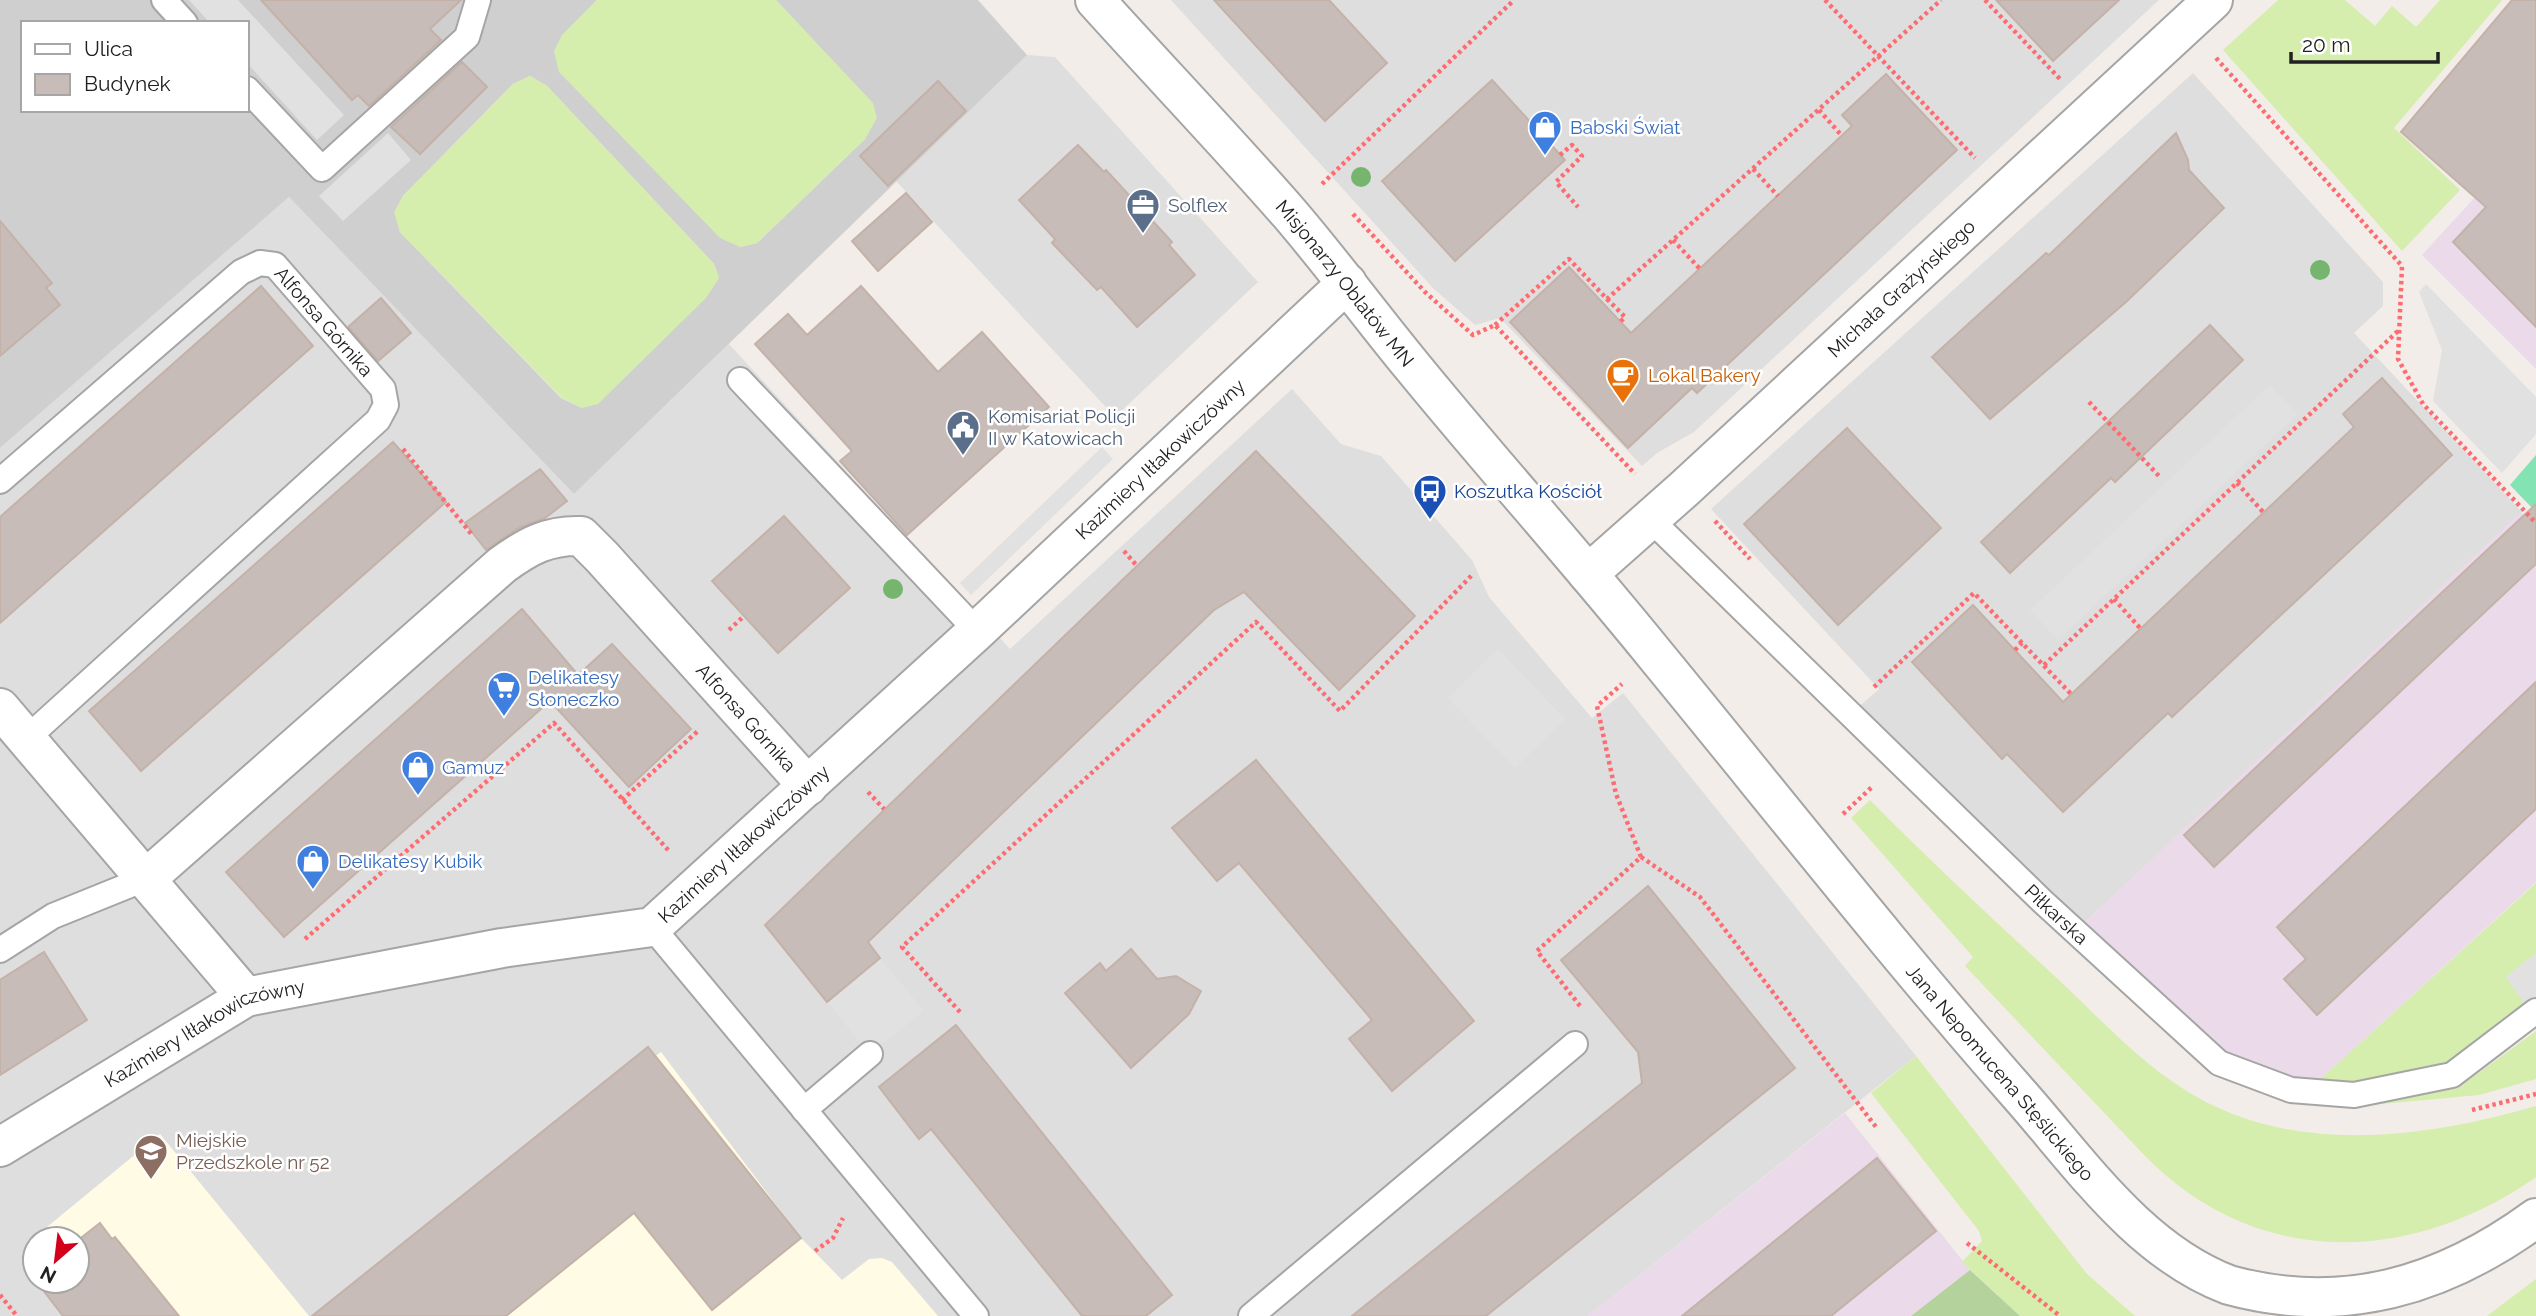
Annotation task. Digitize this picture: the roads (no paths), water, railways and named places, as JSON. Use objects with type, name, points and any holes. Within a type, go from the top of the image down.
[{"type":"street","name":"Misjonarzy Oblatów MN","points":[[1095,0],[1289,214],[1409,362],[1588,574]]},
{"type":"street","name":"Michała Grażyńskiego","points":[[1588,574],[2213,0]]},
{"type":"street","name":"Kazimiery Iłłakowiczówny","points":[[0,1147],[246,996],[502,948],[652,927],[977,631],[1347,283]]},
{"type":"street","name":"Alfonsa Górnika","points":[[147,877],[502,565],[532,544],[559,535],[581,536],[602,557],[807,786]]},
{"type":"street","name":"Jana Nepomucena Stęślickiego","points":[[1588,574],[1865,914],[2098,1184],[2164,1249],[2228,1284],[2277,1299],[2334,1303],[2401,1292],[2450,1272],[2476,1259],[2536,1218]]},
{"type":"street","points":[[0,708],[246,996]]},
{"type":"lane","points":[[164,0],[183,21]]},
{"type":"lane","points":[[248,90],[322,169],[467,37],[478,0]]},
{"type":"lane","name":"Alfonsa Górnika","points":[[0,481],[241,272],[260,263],[275,265],[383,389],[386,405],[378,420],[26,739]]},
{"type":"lane","points":[[740,380],[977,631]]},
{"type":"lane","name":"Piłkarska","points":[[1650,519],[2042,901],[2220,1063],[2291,1090],[2354,1095],[2452,1076],[2536,1011]]},
{"type":"lane","points":[[0,950],[53,916],[147,877]]},
{"type":"lane","points":[[652,927],[976,1316]]},
{"type":"lane","points":[[1251,1316],[1575,1044]]},
{"type":"lane","points":[[804,1110],[870,1054]]},
{"type":"place","name":"Babski Świat","points":[[1545,157]]},
{"type":"place","name":"Solflex","points":[[1143,235]]},
{"type":"place","name":"Lokal Bakery","points":[[1623,405]]},
{"type":"place","name":"Komisariat Policji II w Katowicach","points":[[963,457]]},
{"type":"place","name":"Koszutka Kościół","points":[[1430,521]]},
{"type":"place","name":"Delikatesy Słoneczko","points":[[504,718]]},
{"type":"place","name":"Gamuz","points":[[418,797]]},
{"type":"place","name":"Delikatesy Kubik","points":[[313,891]]},
{"type":"place","name":"Miejskie Przedszkole nr 52","points":[[151,1181]]}]
